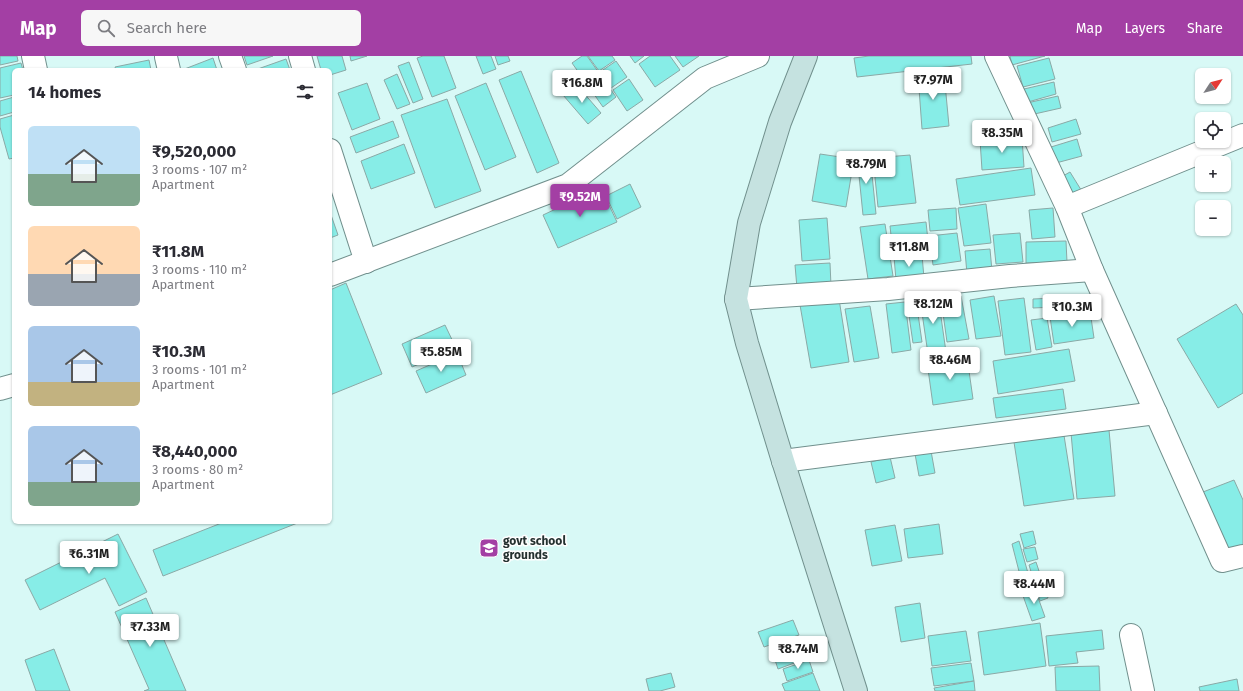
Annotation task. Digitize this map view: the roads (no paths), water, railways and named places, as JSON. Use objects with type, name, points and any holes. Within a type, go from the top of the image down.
[{"type":"main road","points":[[806,56],[780,122],[749,223],[736,299],[747,343],[783,461],[856,691]]},
{"type":"street","points":[[33,56],[36,68]]},
{"type":"street","points":[[230,56],[234,68]]},
{"type":"street","points":[[300,56],[303,68]]},
{"type":"street","points":[[332,274],[568,185],[705,78],[758,56]]},
{"type":"street","points":[[996,56],[1067,207],[1092,270],[1222,561],[1243,556]]},
{"type":"street","points":[[1067,207],[1243,135]]},
{"type":"street","points":[[332,156],[366,262]]},
{"type":"street","points":[[736,299],[888,289],[1010,276],[1092,270]]},
{"type":"street","points":[[0,389],[12,385]]},
{"type":"street","points":[[783,461],[1156,413]]},
{"type":"street","points":[[1131,636],[1142,691]]},
{"type":"place","name":"govt school grounds","points":[[489,548]]}]
